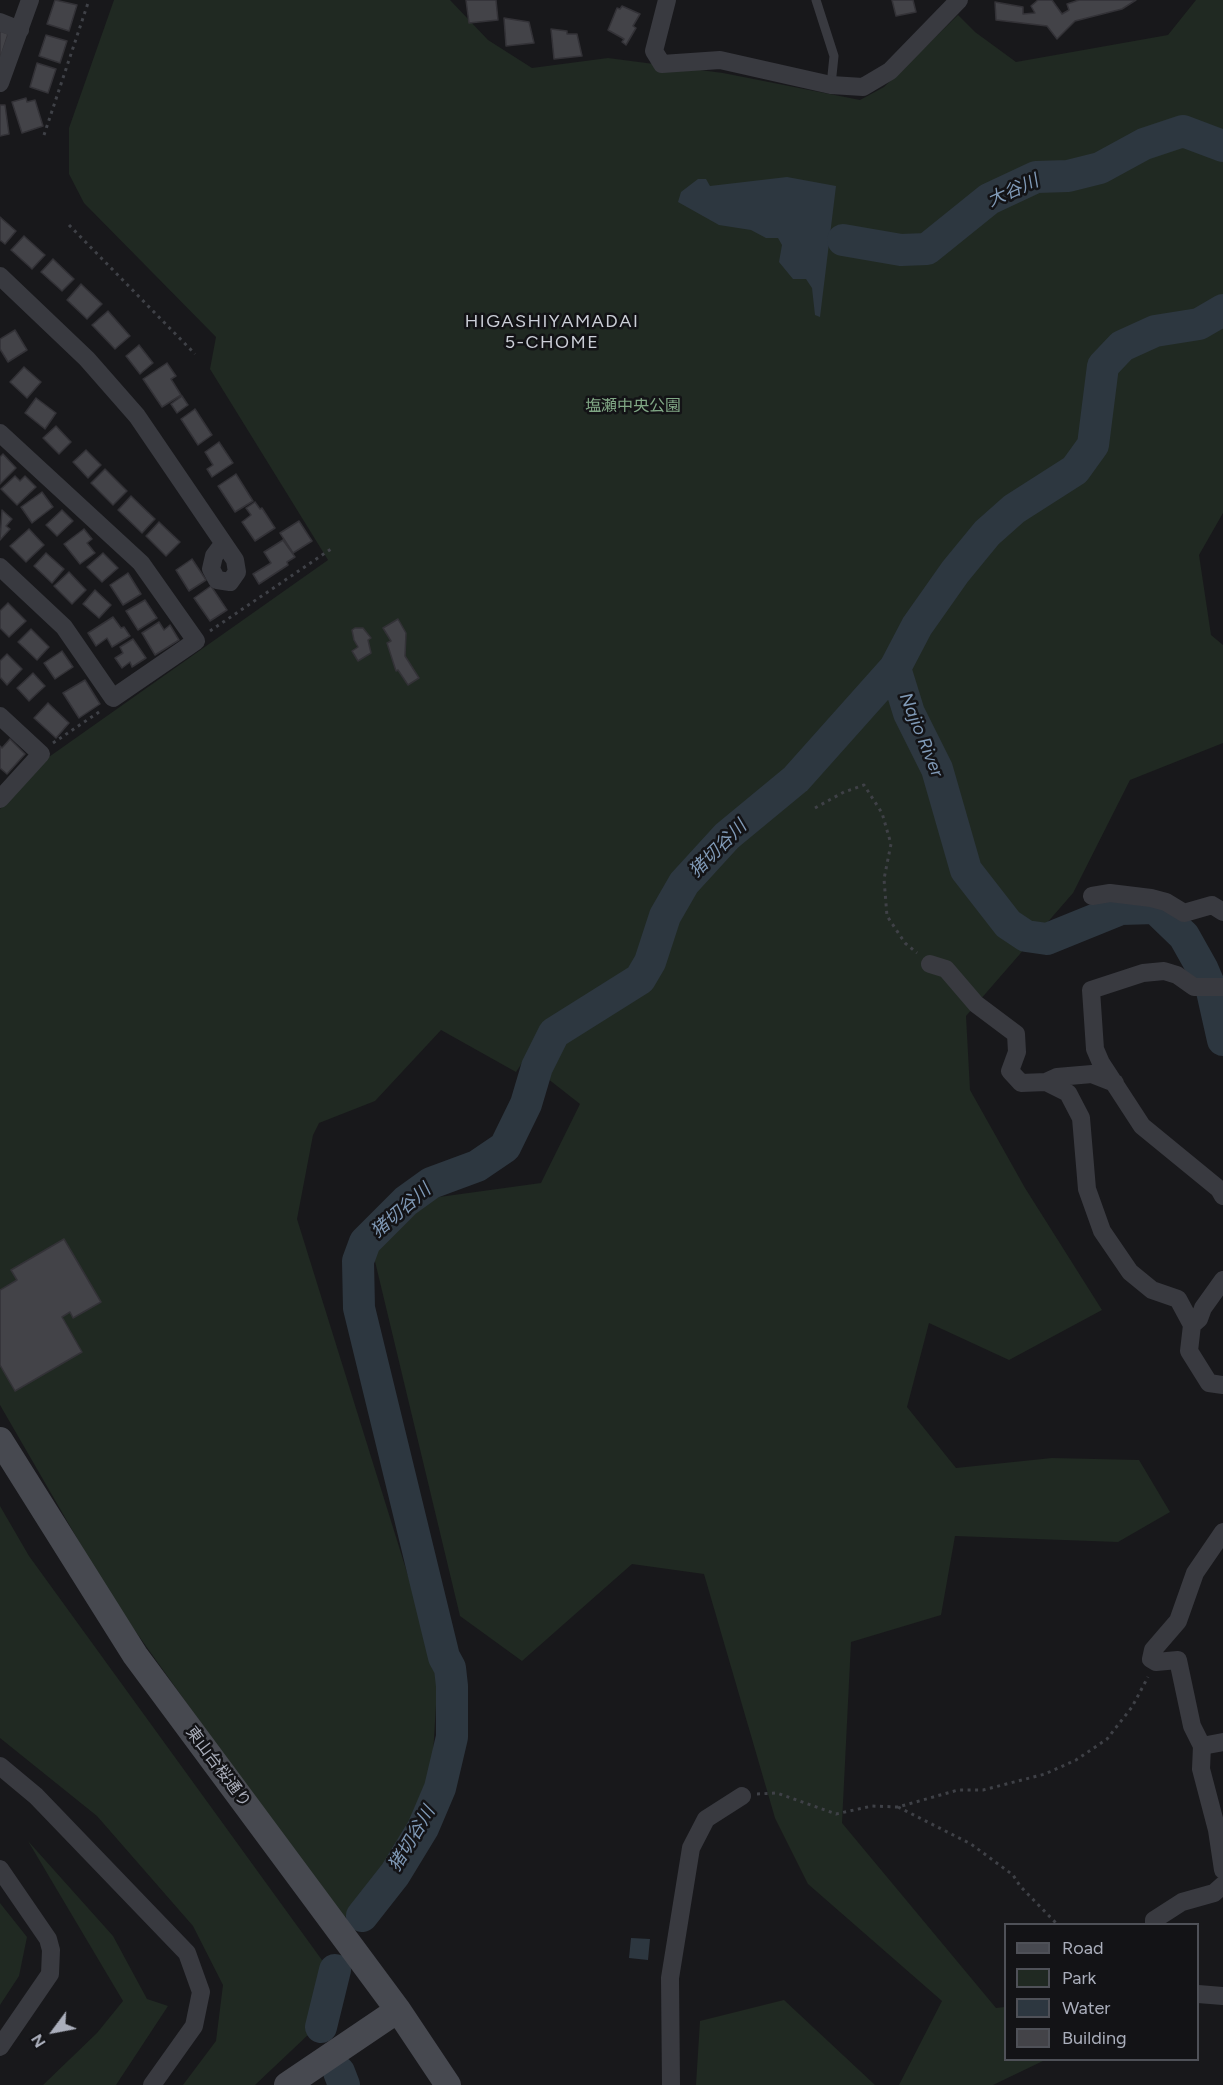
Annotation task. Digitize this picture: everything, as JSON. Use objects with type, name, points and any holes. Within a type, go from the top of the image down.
[{"type":"street","points":[[0,83],[30,0]]},
{"type":"street","points":[[667,0],[654,51],[662,64],[720,60],[831,85],[863,87],[890,71],[959,0]]},
{"type":"street","points":[[0,22],[20,30]]},
{"type":"street","points":[[0,276],[87,359],[137,416],[224,544]]},
{"type":"street","points":[[0,433],[141,562],[196,641],[113,698],[64,627],[0,567]]},
{"type":"street","points":[[0,716],[41,754],[0,799]]},
{"type":"street","points":[[1092,897],[1110,893],[1151,898],[1166,902],[1184,912],[1212,905],[1223,912]]},
{"type":"street","points":[[930,964],[946,969],[976,1004],[1016,1034],[1017,1052],[1010,1071],[1020,1083],[1046,1082],[1056,1077],[1092,1074],[1117,1084]]},
{"type":"street","points":[[1223,987],[1194,987],[1177,975],[1164,971],[1143,973],[1091,990],[1095,1049],[1101,1063],[1117,1084],[1142,1126],[1219,1189],[1223,1196]]},
{"type":"street","points":[[1046,1082],[1068,1093],[1081,1118],[1088,1189],[1102,1231],[1130,1272],[1152,1290],[1178,1299],[1192,1325],[1189,1351],[1209,1383],[1223,1385]]},
{"type":"street","points":[[1192,1325],[1199,1319],[1203,1308],[1223,1280]]},
{"type":"street","name":"東山台桜通り","points":[[0,1440],[135,1655],[398,2010],[448,2085]]},
{"type":"street","points":[[1223,1532],[1195,1574],[1178,1621],[1153,1650],[1151,1659],[1156,1662],[1178,1659],[1192,1726],[1203,1746],[1201,1769],[1217,1830],[1223,1870]]},
{"type":"street","points":[[1203,1746],[1223,1742]]},
{"type":"street","points":[[0,1766],[36,1796],[187,1953],[201,1992],[194,2026],[152,2085]]},
{"type":"street","points":[[671,2085],[670,1978],[691,1848],[706,1819],[742,1796]]},
{"type":"street","points":[[0,1869],[48,1939],[51,1950],[50,1974],[0,2047]]},
{"type":"street","points":[[1154,1923],[1154,1920],[1182,1902],[1214,1893],[1223,1886]]},
{"type":"street","points":[[1199,1994],[1223,1996]]},
{"type":"street","points":[[287,2085],[398,2010]]},
{"type":"lane","points":[[816,0],[834,56],[831,85]]},
{"type":"path","points":[[44,135],[89,0]]},
{"type":"path","points":[[69,225],[195,354]]},
{"type":"path","points":[[196,641],[334,547]]},
{"type":"path","points":[[41,754],[63,735],[102,710],[113,698]]},
{"type":"path","points":[[815,808],[844,792],[864,785],[882,813],[891,844],[884,879],[887,916],[905,943],[930,964]]},
{"type":"path","points":[[742,1796],[777,1793],[836,1814],[872,1806],[898,1807],[958,1790],[983,1790],[1045,1774],[1076,1760],[1107,1739],[1132,1707],[1156,1662]]},
{"type":"path","points":[[898,1807],[971,1844],[1013,1875],[1020,1886],[1056,1923]]},
{"type":"green space","name":"塩瀬中央公園","points":[[114,0],[450,0],[488,40],[532,68],[608,58],[723,73],[860,100],[884,87],[958,15],[975,32],[1016,62],[1168,35],[1196,0],[1223,0],[1223,513],[1199,555],[1211,635],[1223,645],[1223,743],[1130,780],[1073,893],[966,1016],[970,1090],[1025,1188],[1102,1310],[1009,1360],[929,1323],[907,1407],[956,1468],[1052,1458],[1139,1460],[1170,1512],[1118,1542],[955,1536],[941,1615],[851,1642],[842,1823],[996,2008],[1004,2007],[1004,2061],[1043,2061],[993,2085],[899,2085],[942,2001],[808,1884],[775,1818],[704,1574],[632,1564],[522,1661],[460,1616],[373,1253],[432,1198],[541,1183],[580,1104],[524,1060],[516,1072],[441,1030],[375,1101],[319,1123],[313,1135],[297,1219],[438,1672],[432,1771],[390,1866],[342,1921],[111,1597],[0,1405],[0,809],[46,759],[328,560],[210,369],[216,337],[84,203],[69,174],[69,128]]},
{"type":"green space","points":[[0,1506],[29,1556],[327,1967],[310,2033],[255,2085],[183,2085],[216,2041],[223,1985],[193,1926],[97,1816],[0,1738]]},
{"type":"green space","points":[[28,1841],[113,1936],[147,1999],[168,2006],[116,2085],[43,2085],[97,2033],[123,2001]]},
{"type":"green space","points":[[0,1903],[27,1937],[19,1976],[0,2005]]},
{"type":"green space","points":[[784,2000],[875,2085],[696,2085],[700,2021]]},
{"type":"water","points":[[787,177],[836,186],[820,317],[815,315],[812,288],[806,279],[793,279],[779,262],[782,245],[778,238],[766,238],[751,230],[719,225],[678,202],[681,192],[698,179],[706,179],[710,186]]},
{"type":"water","points":[[631,1938],[650,1939],[648,1960],[629,1958]]},
{"type":"building","points":[[55,0],[77,5],[69,31],[47,24]]},
{"type":"building","points":[[466,0],[496,0],[498,20],[469,23]]},
{"type":"building","points":[[892,0],[913,0],[916,12],[896,16]]},
{"type":"building","points":[[1038,0],[1052,0],[1062,14],[1069,10],[1067,4],[1079,0],[1136,0],[1122,9],[1075,21],[1057,39],[1047,26],[996,20],[995,2],[1023,7],[1023,14],[1035,13],[1031,6]]},
{"type":"building","points":[[622,6],[640,14],[633,26],[636,28],[626,45],[622,42],[624,39],[608,30],[617,8],[620,9]]},
{"type":"building","points":[[504,18],[529,22],[534,43],[506,46]]},
{"type":"building","points":[[551,29],[567,31],[567,34],[577,34],[582,56],[554,59]]},
{"type":"building","points":[[0,31],[8,34],[1,56],[0,55]]},
{"type":"building","points":[[46,35],[67,41],[60,63],[39,56]]},
{"type":"building","points":[[37,63],[56,69],[48,93],[30,87]]},
{"type":"building","points":[[26,98],[27,102],[35,100],[43,126],[22,133],[12,102]]},
{"type":"building","points":[[0,105],[5,105],[9,134],[0,136]]},
{"type":"building","points":[[0,217],[16,231],[5,244],[0,240]]},
{"type":"building","points":[[24,236],[45,255],[32,269],[11,250]]},
{"type":"building","points":[[53,259],[74,279],[62,291],[41,272]]},
{"type":"building","points":[[81,284],[102,304],[87,319],[67,300]]},
{"type":"building","points":[[108,311],[130,336],[115,349],[92,325]]},
{"type":"building","points":[[15,330],[27,350],[8,362],[0,349],[0,339]]},
{"type":"building","points":[[139,345],[153,363],[140,374],[126,356]]},
{"type":"building","points":[[167,363],[176,376],[171,379],[181,395],[162,407],[143,379]]},
{"type":"building","points":[[24,367],[41,382],[27,398],[10,382]]},
{"type":"building","points":[[182,396],[188,405],[177,413],[171,404]]},
{"type":"building","points":[[36,398],[56,413],[45,429],[25,413]]},
{"type":"building","points":[[195,409],[212,435],[198,445],[181,419]]},
{"type":"building","points":[[56,426],[71,442],[59,454],[43,438]]},
{"type":"building","points":[[219,442],[233,463],[212,477],[207,469],[213,465],[205,452]]},
{"type":"building","points":[[86,450],[101,465],[88,478],[73,462]]},
{"type":"building","points":[[3,454],[16,468],[0,484],[0,457]]},
{"type":"building","points":[[105,469],[127,491],[113,505],[91,483]]},
{"type":"building","points":[[236,474],[253,501],[235,512],[218,486]]},
{"type":"building","points":[[15,476],[20,481],[25,476],[36,487],[17,505],[1,489]]},
{"type":"building","points":[[42,492],[53,507],[32,523],[21,507]]},
{"type":"building","points":[[131,496],[155,519],[142,533],[118,510]]},
{"type":"building","points":[[255,502],[260,509],[262,508],[275,528],[255,541],[242,522],[251,515],[246,508]]},
{"type":"building","points":[[2,510],[12,519],[6,526],[10,529],[0,540]]},
{"type":"building","points":[[62,510],[73,521],[57,536],[46,525]]},
{"type":"building","points":[[299,521],[312,541],[293,553],[280,533]]},
{"type":"building","points":[[159,522],[180,542],[166,556],[146,536]]},
{"type":"building","points":[[29,529],[44,545],[26,562],[10,546]]},
{"type":"building","points":[[84,529],[92,539],[87,543],[95,553],[80,564],[64,544]]},
{"type":"building","points":[[283,540],[295,557],[287,562],[288,565],[259,584],[253,574],[271,563],[264,552]]},
{"type":"building","points":[[46,553],[64,569],[52,583],[34,566]]},
{"type":"building","points":[[103,553],[118,568],[102,582],[87,567]]},
{"type":"building","points":[[192,559],[206,580],[189,591],[176,570]]},
{"type":"building","points":[[69,572],[86,590],[72,604],[54,586]]},
{"type":"building","points":[[128,573],[141,594],[123,605],[110,585]]},
{"type":"building","points":[[211,586],[227,610],[210,621],[194,598]]},
{"type":"building","points":[[95,590],[111,605],[99,618],[83,604]]},
{"type":"building","points":[[145,600],[157,618],[138,630],[126,611]]},
{"type":"building","points":[[8,603],[26,621],[9,637],[0,628],[0,611]]},
{"type":"building","points":[[113,617],[130,636],[112,647],[107,638],[96,646],[88,633]]},
{"type":"building","points":[[398,619],[406,633],[405,656],[419,678],[408,685],[398,670],[396,671],[387,643],[391,641],[383,628]]},
{"type":"building","points":[[159,622],[164,630],[170,625],[179,640],[155,655],[142,633]]},
{"type":"building","points":[[363,628],[371,638],[368,640],[371,653],[358,661],[352,651],[358,647],[352,630]]},
{"type":"building","points":[[31,629],[49,647],[37,660],[18,642]]},
{"type":"building","points":[[133,639],[146,658],[132,667],[130,662],[122,668],[115,658],[123,653],[120,647]]},
{"type":"building","points":[[62,651],[73,667],[55,679],[44,663]]},
{"type":"building","points":[[7,654],[22,669],[7,685],[0,677],[0,661]]},
{"type":"building","points":[[33,673],[45,686],[29,701],[17,688]]},
{"type":"building","points":[[85,680],[100,704],[79,718],[63,693]]},
{"type":"building","points":[[48,703],[69,723],[56,738],[34,718]]},
{"type":"building","points":[[10,739],[25,754],[7,774],[0,768],[0,746],[2,748]]},
{"type":"building","points":[[64,1239],[101,1302],[73,1318],[70,1312],[62,1317],[82,1352],[15,1391],[0,1365],[0,1290],[17,1280],[11,1270]]},
{"type":"waterway","name":"大谷川","points":[[843,240],[901,250],[927,249],[989,199],[1036,177],[1068,176],[1100,168],[1144,144],[1183,131],[1223,146]]},
{"type":"waterway","name":"猪切谷川","points":[[362,1916],[395,1874],[423,1828],[440,1788],[452,1737],[450,1668],[444,1657],[359,1308],[358,1261],[365,1242],[406,1201],[431,1183],[477,1166],[505,1147],[526,1104],[537,1067],[554,1033],[640,979],[650,962],[665,916],[684,883],[727,836],[796,779],[895,668],[917,626],[955,572],[987,533],[1014,509],[1075,470],[1093,445],[1103,366],[1122,346],[1155,331],[1199,324],[1223,310]]},
{"type":"waterway","name":"Najio River","points":[[895,668],[909,713],[937,769],[966,870],[1008,924],[1026,936],[1047,939],[1121,909],[1155,908],[1184,936],[1202,968],[1212,991],[1223,1040]]},
{"type":"waterway","name":"猪切谷川","points":[[321,2027],[335,1970]]},
{"type":"waterway","points":[[339,2072],[344,2085]]},
{"type":"district","name":"HIGASHIYAMADAI 5-CHOME","points":[[552,332]]}]
